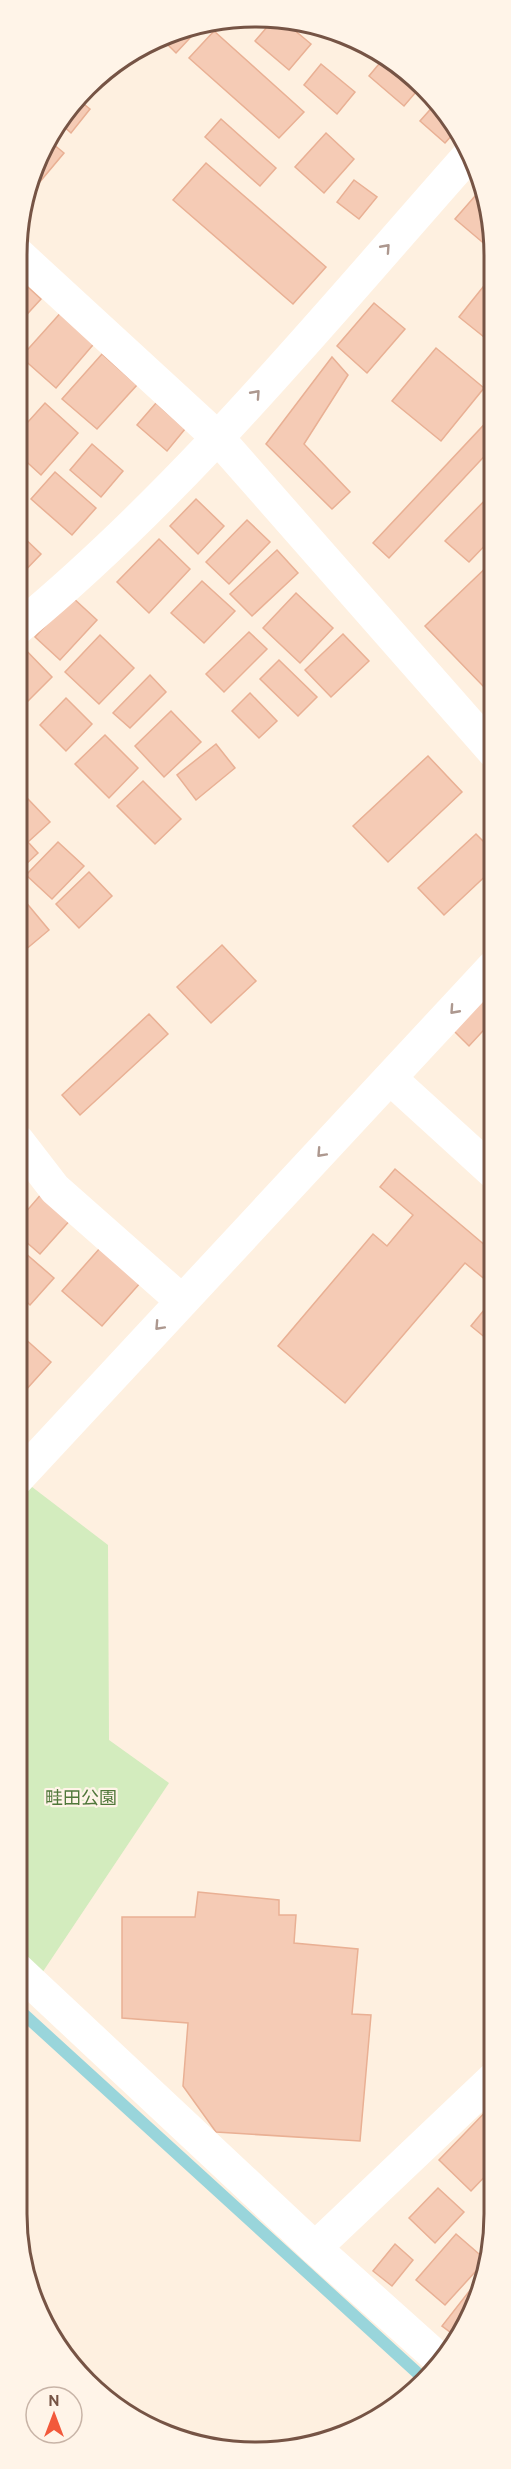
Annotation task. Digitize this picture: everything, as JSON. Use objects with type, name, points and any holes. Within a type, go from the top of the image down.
[{"type":"street","points":[[27,621],[70,585],[218,437],[464,161]]},
{"type":"street","points":[[27,262],[218,437],[484,741]]},
{"type":"street","points":[[27,1468],[484,978]]},
{"type":"street","points":[[391,1079],[484,1164]]},
{"type":"street","points":[[27,1153],[55,1189],[182,1301]]},
{"type":"street","points":[[27,1978],[315,2248],[435,2355]]},
{"type":"street","points":[[315,2248],[484,2088]]},
{"type":"green space","name":"畦田公園","points":[[27,1483],[108,1545],[109,1740],[169,1783],[34,1985],[27,1978]]},
{"type":"building","points":[[267,27],[270,27],[295,30],[311,44],[289,70],[255,41]]},
{"type":"building","points":[[214,31],[304,112],[279,138],[189,58]]},
{"type":"building","points":[[192,36],[176,53],[167,44]]},
{"type":"building","points":[[321,64],[355,92],[337,114],[304,85]]},
{"type":"building","points":[[379,64],[395,74],[415,93],[404,106],[369,76]]},
{"type":"building","points":[[84,105],[90,109],[71,133],[66,129]]},
{"type":"building","points":[[431,109],[450,137],[445,143],[420,121]]},
{"type":"building","points":[[221,119],[276,168],[260,186],[205,137]]},
{"type":"building","points":[[326,133],[354,159],[324,193],[295,167]]},
{"type":"building","points":[[55,146],[64,153],[39,183]]},
{"type":"building","points":[[206,163],[326,267],[293,304],[173,200]]},
{"type":"building","points":[[354,180],[377,197],[359,219],[337,202]]},
{"type":"building","points":[[476,195],[484,244],[455,219]]},
{"type":"building","points":[[27,286],[41,299],[27,314]]},
{"type":"building","points":[[483,287],[484,288],[484,337],[459,317]]},
{"type":"building","points":[[374,303],[405,329],[367,373],[337,346]]},
{"type":"building","points":[[64,309],[98,339],[56,388],[27,362],[27,350]]},
{"type":"building","points":[[436,348],[484,388],[441,441],[392,401]]},
{"type":"building","points":[[102,354],[137,385],[97,429],[62,399]]},
{"type":"building","points":[[332,357],[348,375],[304,444],[350,492],[332,509],[266,444]]},
{"type":"building","points":[[45,403],[78,433],[41,475],[27,462],[27,423]]},
{"type":"building","points":[[156,403],[185,429],[167,451],[137,425]]},
{"type":"building","points":[[484,425],[484,457],[389,558],[373,543]]},
{"type":"building","points":[[92,444],[123,471],[101,497],[70,470]]},
{"type":"building","points":[[55,472],[96,508],[72,535],[31,499]]},
{"type":"building","points":[[196,499],[224,526],[198,554],[170,526]]},
{"type":"building","points":[[484,501],[484,546],[469,562],[445,541]]},
{"type":"building","points":[[247,520],[270,542],[229,584],[206,562]]},
{"type":"building","points":[[159,539],[190,569],[149,613],[117,582]]},
{"type":"building","points":[[27,541],[41,554],[27,569]]},
{"type":"building","points":[[277,550],[298,573],[252,616],[230,594]]},
{"type":"building","points":[[484,570],[483,686],[425,626]]},
{"type":"building","points":[[202,581],[235,611],[204,643],[171,613]]},
{"type":"building","points":[[296,593],[333,628],[300,663],[263,628]]},
{"type":"building","points":[[72,597],[97,620],[60,660],[35,637]]},
{"type":"building","points":[[249,632],[267,649],[224,692],[206,674]]},
{"type":"building","points":[[343,634],[369,661],[331,697],[305,670]]},
{"type":"building","points":[[100,635],[134,668],[99,704],[65,672]]},
{"type":"building","points":[[27,651],[52,677],[27,702]]},
{"type":"building","points":[[279,660],[317,697],[298,716],[260,679]]},
{"type":"building","points":[[150,675],[166,692],[130,728],[113,713]]},
{"type":"building","points":[[250,693],[277,721],[259,738],[232,711]]},
{"type":"building","points":[[66,698],[92,724],[66,751],[40,725]]},
{"type":"building","points":[[171,711],[201,742],[164,777],[135,746]]},
{"type":"building","points":[[105,735],[138,768],[109,798],[75,764]]},
{"type":"building","points":[[216,744],[235,768],[196,800],[177,775]]},
{"type":"building","points":[[428,756],[462,792],[388,862],[353,826]]},
{"type":"building","points":[[143,781],[181,819],[155,844],[117,806]]},
{"type":"building","points":[[27,800],[50,822],[28,842],[38,853],[27,863]]},
{"type":"building","points":[[476,834],[484,842],[484,877],[444,915],[418,888]]},
{"type":"building","points":[[58,842],[84,866],[52,899],[27,874]]},
{"type":"building","points":[[89,872],[112,896],[79,928],[56,904]]},
{"type":"building","points":[[27,904],[49,930],[27,948]]},
{"type":"building","points":[[222,945],[256,981],[211,1023],[177,987]]},
{"type":"building","points":[[484,997],[484,1030],[469,1046],[453,1030]]},
{"type":"building","points":[[149,1014],[168,1034],[80,1115],[62,1095]]},
{"type":"building","points":[[395,1169],[484,1244],[484,1279],[465,1263],[345,1403],[278,1346],[373,1234],[387,1246],[413,1215],[380,1187]]},
{"type":"building","points":[[43,1192],[72,1218],[40,1254],[27,1243],[27,1211]]},
{"type":"building","points":[[100,1248],[141,1282],[102,1326],[62,1291]]},
{"type":"building","points":[[27,1255],[54,1278],[30,1305],[27,1302]]},
{"type":"building","points":[[484,1310],[484,1337],[471,1326]]},
{"type":"building","points":[[27,1341],[51,1362],[27,1389]]},
{"type":"building","points":[[198,1892],[279,1900],[279,1915],[296,1915],[294,1943],[358,1949],[352,2014],[371,2015],[360,2141],[216,2132],[183,2086],[188,2023],[122,2018],[122,1917],[195,1917]]},
{"type":"building","points":[[484,2113],[484,2177],[471,2191],[439,2160]]},
{"type":"building","points":[[438,2188],[464,2212],[435,2243],[409,2218]]},
{"type":"building","points":[[456,2234],[480,2255],[477,2270],[445,2305],[416,2280]]},
{"type":"building","points":[[395,2244],[413,2260],[392,2286],[373,2271]]},
{"type":"building","points":[[472,2288],[450,2332],[442,2326]]},
{"type":"waterway","points":[[27,2017],[418,2374]]}]
